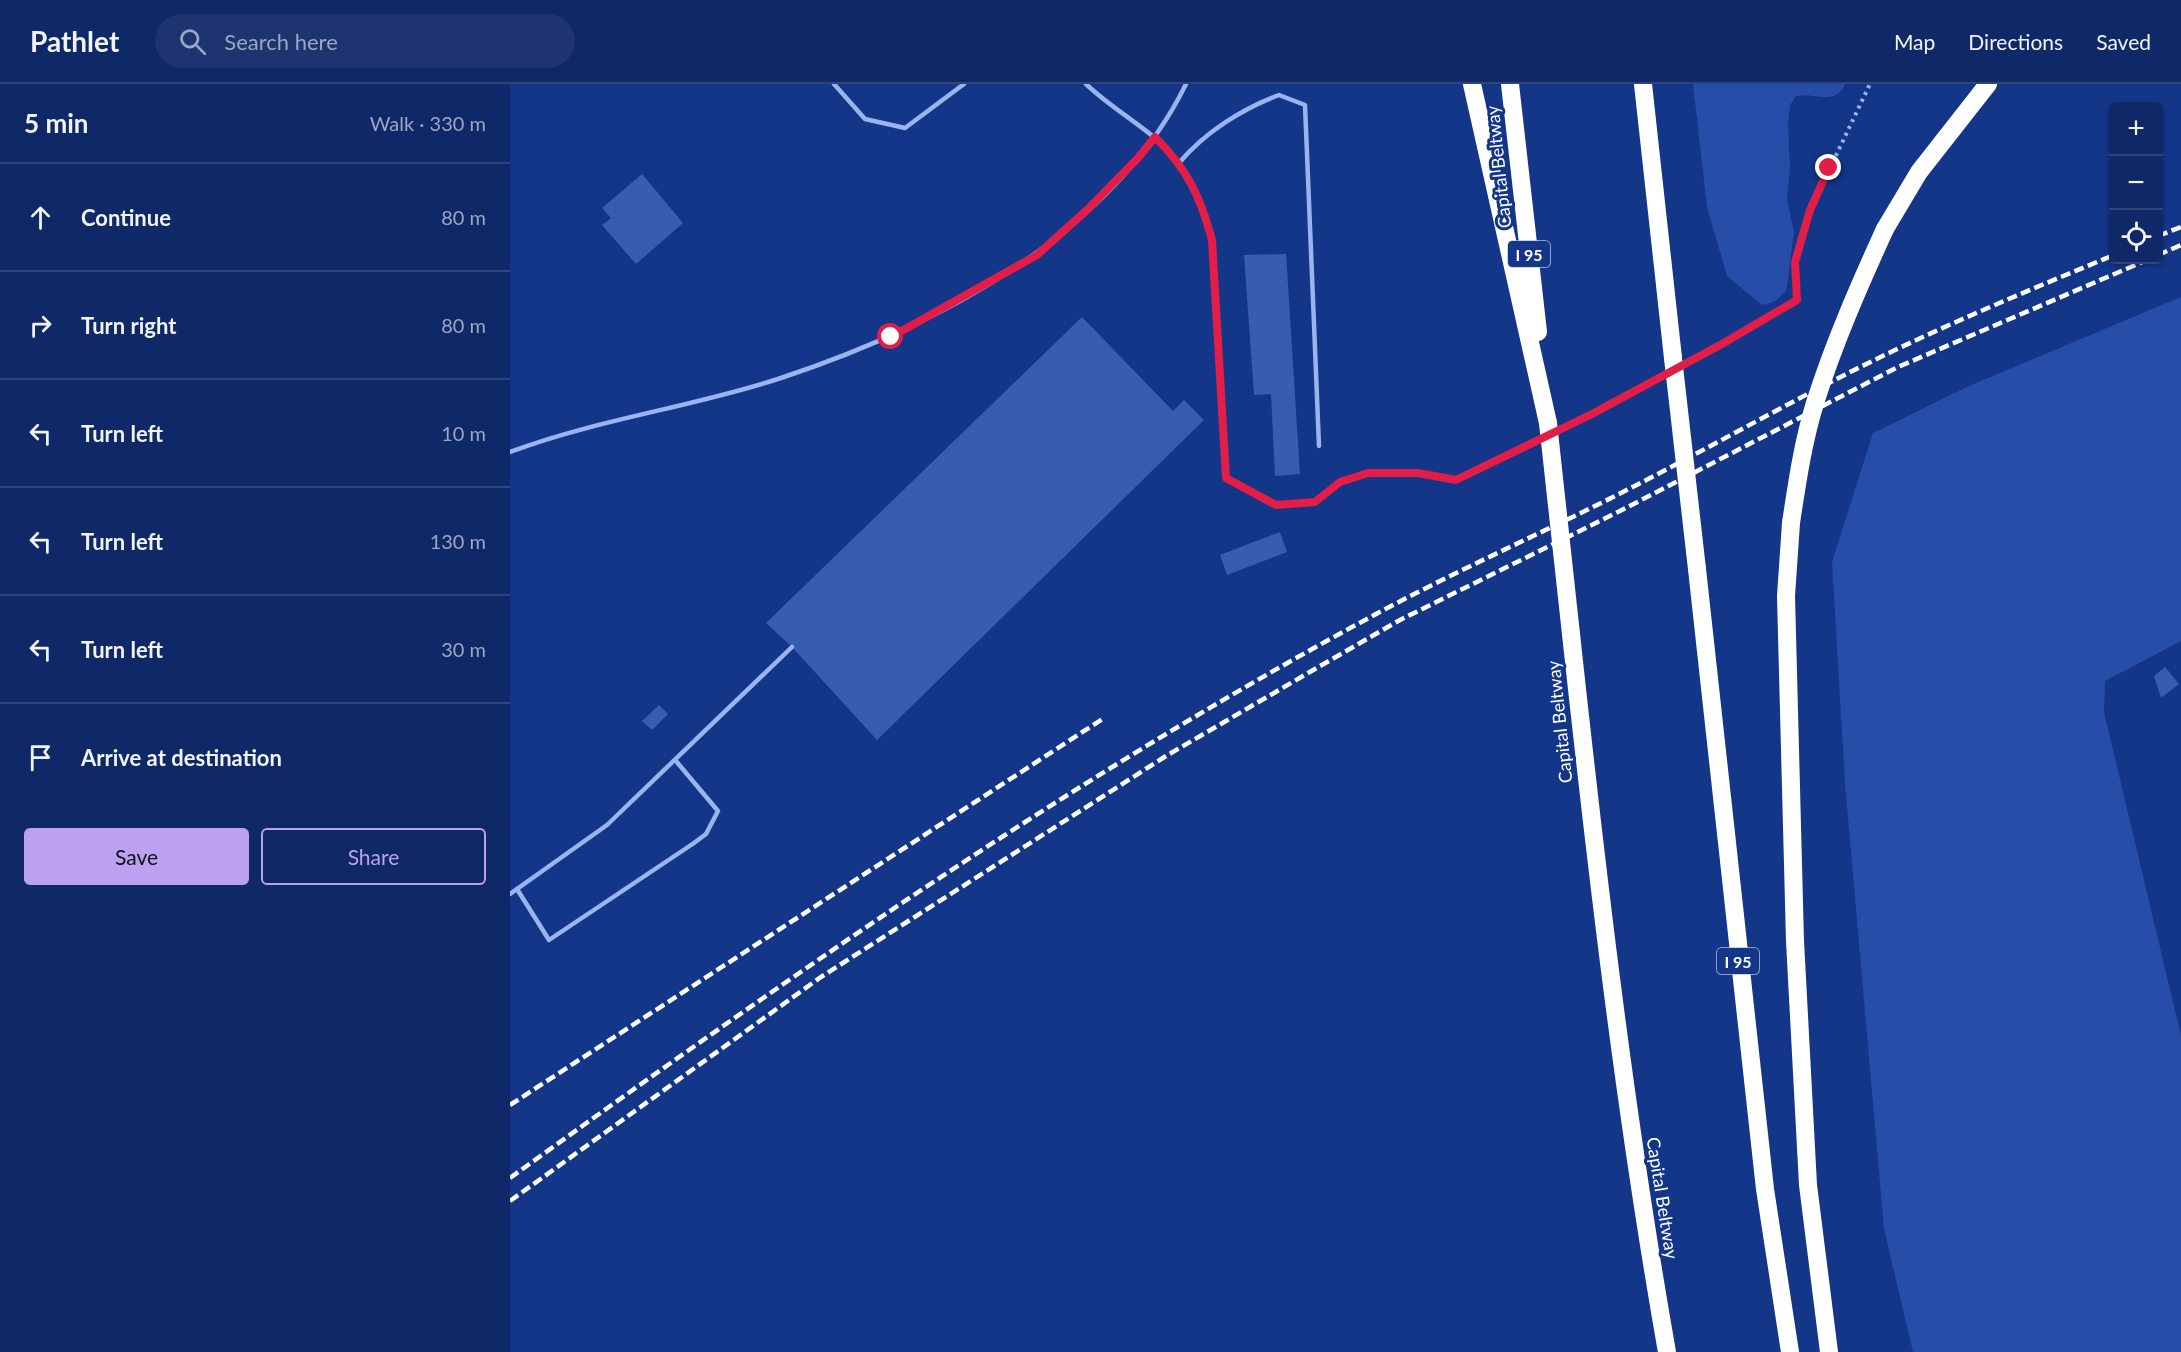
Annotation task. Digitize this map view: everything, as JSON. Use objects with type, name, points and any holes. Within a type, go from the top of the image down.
[{"type":"highway","points":[[1473,84],[1555,426]]},
{"type":"highway","name":"Capital Beltway","points":[[1510,84],[1555,426],[1570,634],[1606,955],[1643,1213],[1667,1352]]},
{"type":"highway","name":"I 95","points":[[1643,84],[1765,1189],[1790,1352]]},
{"type":"highway","points":[[1830,1352],[1808,1185],[1795,941],[1786,597],[1791,524],[1803,451],[1815,403],[1854,298],[1885,229],[1918,172],[1988,84]]},
{"type":"lane","points":[[834,84],[866,119],[905,128],[964,84]]},
{"type":"lane","points":[[1086,84],[1107,104],[1155,137],[1179,163],[1192,182],[1204,210],[1212,240],[1226,478]]},
{"type":"lane","points":[[510,452],[780,378],[891,337],[1037,255],[1088,209],[1138,158],[1170,117],[1186,84]]},
{"type":"lane","points":[[1179,163],[1196,143],[1257,103],[1279,95],[1305,105],[1319,446]]},
{"type":"lane","points":[[510,894],[607,825],[676,761],[792,646]]},
{"type":"lane","points":[[517,889],[549,940],[706,834],[718,811],[676,761]]},
{"type":"path","points":[[1691,361],[1797,300],[1795,262],[1810,210],[1870,84]]},
{"type":"path","points":[[1555,426],[1660,377]]},
{"type":"path","points":[[1226,478],[1276,505],[1305,504],[1315,502],[1340,482],[1368,473],[1418,473],[1456,480],[1533,443]]},
{"type":"shaded area","points":[[1693,84],[1845,84],[1836,95],[1830,97],[1796,96],[1790,105],[1788,124],[1790,167],[1787,199],[1794,232],[1786,291],[1774,302],[1762,305],[1727,276],[1707,207]]},
{"type":"shaded area","points":[[2181,297],[2181,641],[2105,681],[2104,712],[2181,1036],[2181,1352],[1913,1352],[1884,1229],[1845,783],[1832,562],[1873,433],[1969,386]]},
{"type":"building","points":[[642,174],[683,223],[636,264],[602,225],[611,218],[602,208]]},
{"type":"building","points":[[1286,254],[1300,474],[1275,476],[1271,394],[1254,395],[1244,255]]},
{"type":"building","points":[[1082,317],[1173,411],[1184,400],[1204,420],[877,740],[792,647],[766,623]]},
{"type":"building","points":[[1280,532],[1287,552],[1227,575],[1220,555]]},
{"type":"building","points":[[2165,667],[2179,684],[2161,698],[2154,676]]},
{"type":"building","points":[[659,705],[668,714],[652,730],[642,721]]},
{"type":"railway","points":[[2163,234],[2181,227]]},
{"type":"railway","points":[[2163,253],[2181,245]]},
{"type":"railway","points":[[510,1178],[724,1025],[942,876],[1164,735],[1278,668],[1393,605],[1619,494],[1857,369],[1974,314],[2109,257]]},
{"type":"railway","points":[[510,1201],[821,977],[1166,756],[1400,620],[1620,511],[1898,367],[2138,264]]},
{"type":"railway","points":[[510,1105],[1104,718]]},
{"type":"route","points":[[891,337],[1037,255],[1088,209],[1138,158],[1155,137],[1176,159],[1192,182],[1204,210],[1212,240],[1226,478],[1276,505],[1315,502],[1340,482],[1368,473],[1387,471],[1418,473],[1456,480],[1592,414],[1722,344],[1797,300],[1795,262],[1810,210],[1829,168]]}]
